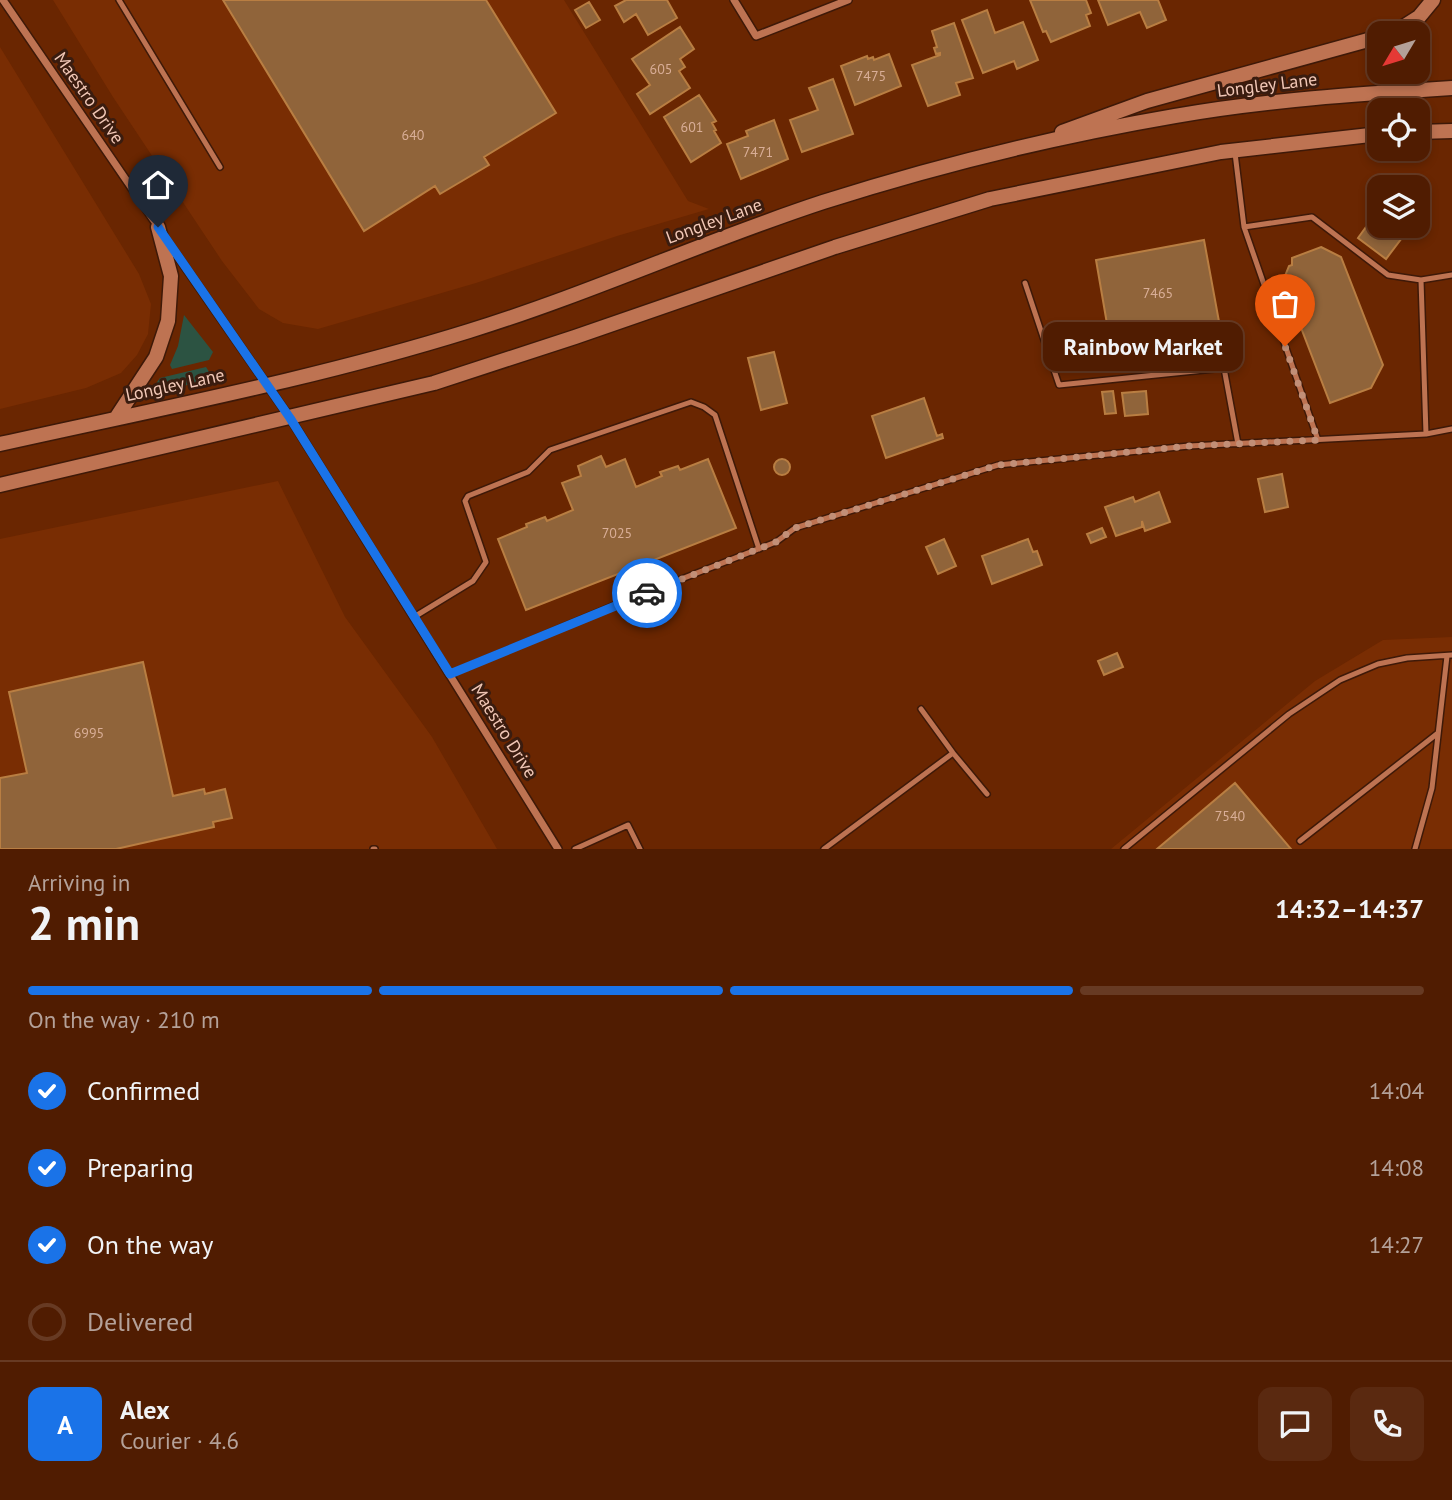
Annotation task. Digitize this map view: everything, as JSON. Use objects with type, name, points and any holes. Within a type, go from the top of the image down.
[{"type":"main road","points":[[1413,21],[1433,0]]},
{"type":"main road","points":[[1008,152],[1147,101],[1367,40]]},
{"type":"main road","name":"Longley Lane","points":[[0,444],[268,385],[394,353],[562,300],[821,203],[914,175],[1175,116],[1326,97],[1452,88]]},
{"type":"main road","points":[[1430,132],[1452,131]]},
{"type":"main road","points":[[0,485],[434,383],[835,247],[990,199],[1234,150],[1367,135]]},
{"type":"main road","points":[[116,418],[156,357],[168,320],[171,276],[158,227]]},
{"type":"street","name":"Maestro Drive","points":[[3,0],[290,418],[558,849]]},
{"type":"street","points":[[734,0],[756,36],[848,0]]},
{"type":"lane","points":[[119,0],[220,167]]},
{"type":"lane","points":[[1234,150],[1244,227],[1318,440]]},
{"type":"lane","points":[[1244,227],[1312,217],[1388,275],[1421,280],[1452,275]]},
{"type":"lane","points":[[1421,280],[1426,434]]},
{"type":"lane","points":[[1025,283],[1059,385],[1224,368],[1238,444]]},
{"type":"lane","points":[[414,617],[472,580],[486,562],[465,501],[468,496],[528,472],[550,450],[691,402],[715,415],[759,549]]},
{"type":"lane","points":[[450,674],[776,542],[795,528],[998,465],[1189,446],[1426,434],[1452,429]]},
{"type":"lane","points":[[1124,849],[1289,713],[1340,680],[1378,664],[1407,658],[1450,655],[1432,788],[1415,849]]},
{"type":"lane","points":[[921,709],[987,794]]},
{"type":"lane","points":[[1300,841],[1438,732]]},
{"type":"lane","points":[[824,849],[953,753]]},
{"type":"lane","points":[[575,849],[628,825],[640,849]]},
{"type":"shaded area","points":[[53,0],[564,0],[688,201],[709,209],[617,236],[476,283],[318,329],[283,323],[259,309],[222,261],[113,97]]},
{"type":"shaded area","points":[[0,47],[139,274],[151,304],[148,334],[137,355],[121,373],[86,388],[0,409]]},
{"type":"shaded area","points":[[278,481],[345,617],[432,737],[497,849],[0,849],[0,539]]},
{"type":"shaded area","points":[[1452,637],[1452,849],[1111,849],[1315,681],[1383,640]]},
{"type":"green space","points":[[184,315],[213,352],[209,360],[172,369],[170,365],[178,346]]},
{"type":"green space","points":[[206,367],[213,378],[147,396],[160,378]]},
{"type":"building","points":[[223,0],[486,0],[556,113],[484,157],[489,165],[440,194],[435,186],[364,231]]},
{"type":"building","points":[[626,0],[667,0],[677,18],[648,35],[636,14],[624,22],[615,6]]},
{"type":"building","points":[[1030,0],[1086,0],[1091,13],[1086,15],[1090,26],[1051,42],[1046,31],[1043,32]]},
{"type":"building","points":[[1098,0],[1158,0],[1166,20],[1147,28],[1140,12],[1108,25]]},
{"type":"building","points":[[589,2],[600,20],[586,28],[575,10]]},
{"type":"building","points":[[987,10],[995,33],[1023,22],[1038,60],[1017,69],[1014,61],[983,73],[962,20]]},
{"type":"building","points":[[954,23],[973,78],[956,83],[960,95],[928,106],[912,65],[940,55],[936,54],[934,48],[937,47],[932,31]]},
{"type":"building","points":[[680,27],[694,49],[680,59],[685,67],[679,71],[690,88],[650,114],[637,94],[650,85],[632,59]]},
{"type":"building","points":[[889,54],[901,86],[855,105],[841,66],[867,56],[868,59],[873,57],[874,60]]},
{"type":"building","points":[[833,79],[853,134],[802,152],[790,120],[818,110],[809,88]]},
{"type":"building","points":[[699,95],[716,121],[712,123],[721,143],[691,162],[664,117]]},
{"type":"building","points":[[774,120],[788,159],[741,179],[727,144],[748,136],[746,131]]},
{"type":"building","points":[[1367,226],[1367,238],[1402,238],[1386,259],[1358,238]]},
{"type":"building","points":[[1204,240],[1220,327],[1111,347],[1096,260]]},
{"type":"building","points":[[1321,247],[1341,257],[1383,365],[1371,388],[1330,403],[1283,281],[1289,266],[1292,265],[1292,258]]},
{"type":"building","points":[[774,352],[787,403],[761,410],[748,358]]},
{"type":"building","points":[[1113,391],[1116,413],[1105,414],[1102,392]]},
{"type":"building","points":[[1146,391],[1148,414],[1125,416],[1122,393]]},
{"type":"building","points":[[924,398],[937,436],[942,434],[943,438],[886,458],[872,416]]},
{"type":"building","points":[[601,456],[606,467],[625,459],[636,487],[662,476],[660,472],[678,466],[680,470],[708,459],[736,528],[526,610],[498,539],[527,527],[526,524],[545,517],[547,521],[573,510],[562,483],[581,476],[578,466]]},
{"type":"building","points":[[782,459],[790,467],[782,475],[774,467]]},
{"type":"building","points":[[1282,474],[1288,507],[1265,512],[1258,479]]},
{"type":"building","points":[[1159,492],[1170,522],[1145,531],[1142,521],[1142,527],[1116,536],[1105,507],[1133,497],[1135,502]]},
{"type":"building","points":[[1102,528],[1106,537],[1091,543],[1087,534]]},
{"type":"building","points":[[944,539],[956,566],[938,574],[926,547]]},
{"type":"building","points":[[1028,539],[1033,552],[1037,551],[1042,565],[992,584],[982,556]]},
{"type":"building","points":[[1117,653],[1123,667],[1104,675],[1098,661]]},
{"type":"building","points":[[143,662],[173,796],[204,789],[205,794],[225,789],[232,818],[213,822],[214,827],[116,849],[0,849],[0,778],[27,773],[9,692]]},
{"type":"building","points":[[1235,783],[1291,849],[1157,849]]},
{"type":"way so far","points":[[647,593],[776,542],[795,528],[998,465],[1189,446],[1318,440],[1285,346]]},
{"type":"place","name":"Rainbow Market","points":[[1285,346]]},
{"type":"route","points":[[158,227],[290,418],[450,674],[647,593]]}]
